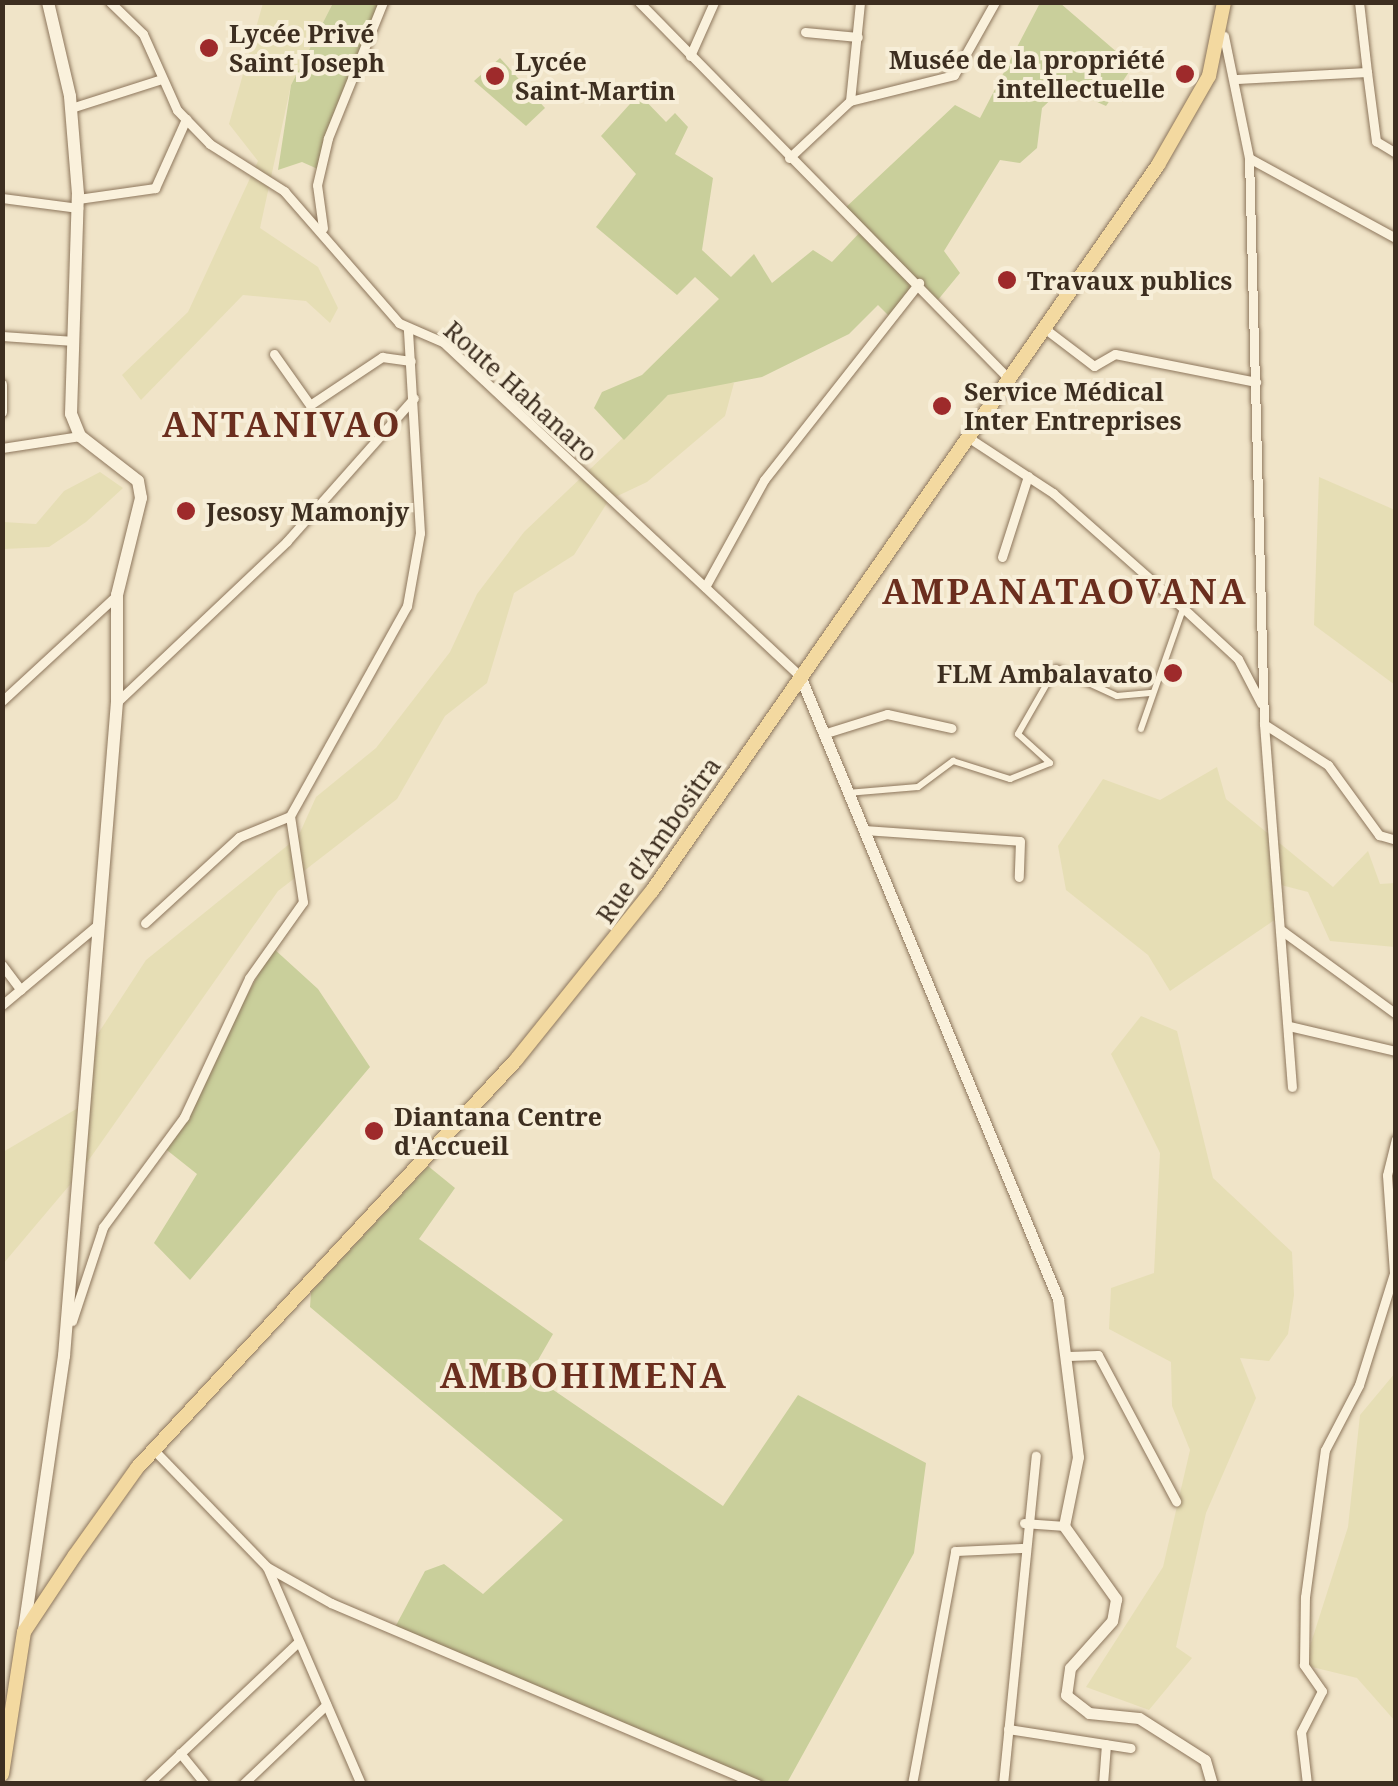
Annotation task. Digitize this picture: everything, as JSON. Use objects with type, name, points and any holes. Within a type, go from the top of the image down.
[{"type":"main road","points":[[3,1773],[64,1356],[117,702],[117,596],[138,481],[80,436],[71,414],[78,204],[71,108],[48,2]]},
{"type":"main road","name":"Rue d'Ambositra","points":[[24,1632],[154,1450],[568,998],[800,676],[1190,116],[1224,36],[1224,2]]},
{"type":"street","name":"Route Hahanaro","points":[[110,2],[143,34],[159,80],[186,119],[284,191],[408,328],[443,342],[800,676]]},
{"type":"street","points":[[324,231],[320,170],[383,2]]},
{"type":"street","points":[[639,2],[789,158],[919,283],[1008,378]]},
{"type":"street","points":[[690,56],[714,2]]},
{"type":"street","points":[[850,101],[860,2]]},
{"type":"street","points":[[789,158],[850,101],[954,75],[995,2]]},
{"type":"street","points":[[1359,2],[1376,141],[1396,153]]},
{"type":"street","points":[[804,32],[858,37]]},
{"type":"street","points":[[1224,36],[1237,79],[1248,158],[1264,724],[1292,1088]]},
{"type":"street","points":[[1237,79],[1367,72]]},
{"type":"street","points":[[71,108],[159,80]]},
{"type":"street","points":[[2,198],[78,204],[154,188],[186,119]]},
{"type":"street","points":[[1248,158],[1396,238]]},
{"type":"street","points":[[705,587],[764,480],[919,283]]},
{"type":"street","points":[[1042,326],[1094,366],[1115,354],[1256,382]]},
{"type":"street","points":[[146,923],[222,849],[290,816],[416,578],[414,398],[408,328]]},
{"type":"street","points":[[2,336],[74,341]]},
{"type":"street","points":[[274,354],[310,405],[382,357],[411,361]]},
{"type":"street","points":[[2,384],[2,412]]},
{"type":"street","points":[[117,702],[299,530],[414,398]]},
{"type":"street","points":[[2,448],[80,436]]},
{"type":"street","points":[[966,436],[1028,476],[1183,608],[1238,659],[1264,709]]},
{"type":"street","points":[[1002,558],[1028,476]]},
{"type":"street","points":[[2,701],[117,596]]},
{"type":"street","points":[[1141,729],[1183,608]]},
{"type":"street","points":[[847,793],[918,786],[953,761],[1010,780],[1050,763],[1018,734],[1056,668],[1117,696],[1153,693]]},
{"type":"street","points":[[800,676],[1036,1237],[1068,1356],[1078,1458],[1064,1526],[1116,1598],[1112,1621],[1070,1668],[1066,1695],[1089,1713],[1139,1718],[1205,1760],[1212,1784]]},
{"type":"street","points":[[823,734],[887,714],[951,728]]},
{"type":"street","points":[[1264,724],[1328,765],[1379,835],[1396,840]]},
{"type":"street","points":[[64,1356],[103,1228],[184,1117],[249,978],[303,902],[290,816]]},
{"type":"street","points":[[864,830],[1020,841],[1019,877]]},
{"type":"street","points":[[2,1005],[96,926]]},
{"type":"street","points":[[1280,930],[1394,1013]]},
{"type":"street","points":[[2,965],[21,990]]},
{"type":"street","points":[[1289,1026],[1396,1051]]},
{"type":"street","points":[[1307,1784],[1300,1732],[1322,1691],[1304,1665],[1305,1598],[1325,1450],[1359,1385],[1394,1273],[1387,1176],[1396,1139]]},
{"type":"street","points":[[1068,1356],[1098,1356],[1176,1501]]},
{"type":"street","points":[[154,1450],[267,1567],[394,1631],[758,1784]]},
{"type":"street","points":[[1003,1784],[1024,1523],[1036,1456]]},
{"type":"street","points":[[1024,1523],[1064,1526]]},
{"type":"street","points":[[912,1784],[955,1551],[1022,1548]]},
{"type":"street","points":[[267,1567],[361,1784]]},
{"type":"street","points":[[148,1784],[298,1642]]},
{"type":"street","points":[[243,1784],[326,1706]]},
{"type":"street","points":[[1008,1730],[1131,1748]]},
{"type":"street","points":[[1103,1784],[1106,1744]]},
{"type":"street","points":[[180,1754],[205,1784]]},
{"type":"shaded area","points":[[263,3],[333,3],[291,85],[260,228],[318,267],[338,308],[330,323],[306,301],[243,295],[141,400],[122,375],[188,312],[258,161],[229,124]]},
{"type":"shaded area","points":[[713,381],[734,383],[725,416],[647,482],[609,500],[574,555],[514,593],[487,683],[445,716],[397,799],[278,891],[79,1174],[3,1264],[3,1152],[83,1105],[88,1049],[146,960],[298,837],[316,797],[376,748],[450,652],[477,594],[524,532],[668,395]]},
{"type":"shaded area","points":[[100,472],[123,488],[86,522],[49,547],[3,549],[3,522],[36,524],[64,491]]},
{"type":"shaded area","points":[[1319,477],[1395,510],[1395,685],[1314,625]]},
{"type":"shaded area","points":[[1217,767],[1226,799],[1333,887],[1368,851],[1380,884],[1395,883],[1395,947],[1330,941],[1308,892],[1281,885],[1276,919],[1170,991],[1148,955],[1066,890],[1058,846],[1103,779],[1160,800]]},
{"type":"shaded area","points":[[1141,1016],[1177,1031],[1213,1178],[1292,1252],[1294,1295],[1288,1334],[1269,1361],[1240,1358],[1256,1398],[1206,1513],[1176,1647],[1192,1658],[1149,1710],[1086,1687],[1163,1567],[1190,1450],[1172,1406],[1171,1362],[1109,1329],[1111,1288],[1154,1273],[1160,1153],[1111,1054]]},
{"type":"shaded area","points":[[1395,1373],[1395,1721],[1357,1678],[1304,1665],[1348,1527],[1360,1415]]},
{"type":"green space","points":[[333,3],[383,3],[320,170],[302,162],[278,170],[291,85]]},
{"type":"green space","points":[[1040,3],[1060,3],[1133,66],[1106,106],[1064,87],[1042,108],[1037,148],[1020,163],[1000,160],[944,251],[960,273],[937,301],[919,284],[895,322],[878,305],[849,334],[762,377],[668,395],[624,440],[594,408],[602,392],[642,375],[719,299],[695,277],[677,295],[596,227],[636,174],[601,136],[639,94],[666,122],[675,113],[688,127],[675,154],[713,178],[702,250],[731,277],[754,254],[772,283],[813,250],[832,262],[863,229],[844,209],[955,105],[980,118]]},
{"type":"green space","points":[[500,58],[545,108],[526,126],[474,81]]},
{"type":"green space","points":[[273,948],[318,989],[370,1067],[190,1280],[154,1243],[197,1174],[163,1147]]},
{"type":"green space","points":[[428,1166],[455,1188],[419,1239],[553,1334],[530,1374],[723,1506],[798,1395],[926,1463],[914,1553],[787,1783],[758,1783],[393,1631],[425,1571],[444,1564],[483,1594],[563,1520],[310,1307],[311,1292]]},
{"type":"place","name":"Lycée Privé Saint Joseph","points":[[209,48]]},
{"type":"place","name":"Musée de la propriété intellectuelle","points":[[1185,74]]},
{"type":"place","name":"Lycée Saint-Martin","points":[[495,76]]},
{"type":"place","name":"Travaux publics","points":[[1007,280]]},
{"type":"place","name":"Service Médical Inter Entreprises","points":[[942,406]]},
{"type":"place","name":"Jesosy Mamonjy","points":[[186,511]]},
{"type":"place","name":"FLM Ambalavato","points":[[1173,673]]},
{"type":"place","name":"Diantana Centre d'Accueil","points":[[374,1131]]},
{"type":"district","name":"ANTANIVAO","points":[[282,424]]},
{"type":"district","name":"AMPANATAOVANA","points":[[1065,591]]},
{"type":"district","name":"AMBOHIMENA","points":[[584,1375]]}]
